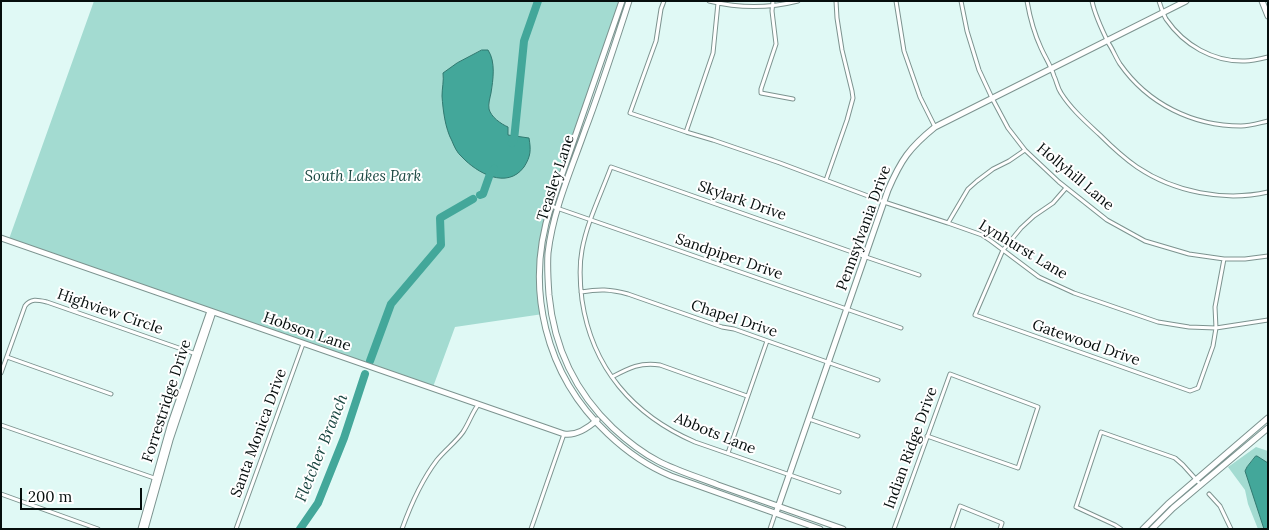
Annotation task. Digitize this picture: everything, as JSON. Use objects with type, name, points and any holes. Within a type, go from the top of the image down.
[{"type":"main road","name":"Teasley Lane","points":[[622,1],[551,206],[543,236],[539,281],[543,314],[551,347],[566,381],[595,422],[635,456],[653,468],[671,476],[820,529]]},
{"type":"main road","name":"Teasley Lane","points":[[629,1],[557,209],[551,234],[547,271],[550,309],[562,353],[586,398],[601,416],[628,442],[657,461],[843,529]]},
{"type":"main road","name":"Pennsylvania Drive","points":[[776,513],[884,202],[896,171],[918,140],[935,127],[1186,1]]},
{"type":"main road","points":[[1262,1],[1268,16]]},
{"type":"main road","name":"Hobson Lane","points":[[1,238],[564,434]]},
{"type":"main road","name":"Forrestridge Drive","points":[[145,529],[171,423],[212,312]]},
{"type":"main road","points":[[564,434],[574,434],[585,429],[601,416]]},
{"type":"main road","points":[[1144,529],[1168,504],[1268,418]]},
{"type":"main road","points":[[1152,529],[1268,428]]},
{"type":"main road","name":"Forrestridge Drive","points":[[141,529],[157,479]]},
{"type":"street","name":"Lynhurst Lane","points":[[664,1],[660,9],[656,41],[630,113],[713,140],[884,202],[982,235],[1039,276],[1074,293],[1158,322],[1189,327],[1216,328],[1268,320]]},
{"type":"street","points":[[709,1],[745,6],[798,1]]},
{"type":"street","points":[[826,180],[853,98],[842,50],[836,1]]},
{"type":"street","points":[[896,1],[904,51],[920,97],[935,127]]},
{"type":"street","name":"Hollyhill Lane","points":[[961,1],[978,70],[1008,128],[1025,150],[1066,188],[1107,220],[1145,241],[1189,254],[1224,259],[1268,256]]},
{"type":"street","points":[[1027,1],[1032,24],[1054,74],[1058,89],[1083,120],[1138,168],[1174,186],[1203,193],[1231,195],[1268,192]]},
{"type":"street","points":[[1092,1],[1100,27],[1120,64],[1142,90],[1166,107],[1187,118],[1217,125],[1243,126],[1268,121]]},
{"type":"street","points":[[1159,1],[1165,17],[1171,26],[1198,49],[1214,57],[1231,61],[1247,62],[1268,57]]},
{"type":"street","points":[[686,132],[713,53],[718,3]]},
{"type":"street","points":[[773,3],[772,11],[776,44],[761,93],[793,99]]},
{"type":"street","points":[[948,223],[965,195],[977,181],[992,169],[1009,161],[1025,150]]},
{"type":"street","name":"Skylark Drive","points":[[591,221],[611,167],[920,275]]},
{"type":"street","points":[[1003,250],[1021,228],[1053,203],[1066,188]]},
{"type":"street","name":"Sandpiper Drive","points":[[551,206],[900,328]]},
{"type":"street","name":"Abbots Lane","points":[[591,221],[582,250],[580,273],[585,318],[591,338],[601,359],[624,393],[663,426],[695,442],[839,492]]},
{"type":"street","name":"Gatewood Drive","points":[[1003,250],[975,315],[979,317],[1190,391],[1198,388],[1213,346],[1216,328]]},
{"type":"street","points":[[1216,328],[1215,307],[1224,259]]},
{"type":"street","name":"Chapel Drive","points":[[581,292],[613,290],[878,380]]},
{"type":"street","name":"Highview Circle","points":[[1,373],[25,306],[34,300],[47,302],[197,354]]},
{"type":"street","points":[[728,453],[767,341]]},
{"type":"street","name":"Santa Monica Drive","points":[[236,529],[303,344]]},
{"type":"street","points":[[7,357],[111,394]]},
{"type":"street","points":[[612,377],[640,364],[660,365],[747,396]]},
{"type":"street","name":"Indian Ridge Drive","points":[[894,529],[927,436],[950,374],[1038,407],[1018,468],[927,436]]},
{"type":"street","points":[[402,529],[411,505],[428,473],[439,458],[463,433],[478,405]]},
{"type":"street","points":[[808,419],[858,436]]},
{"type":"street","points":[[1,425],[157,479]]},
{"type":"street","points":[[1121,529],[1115,524],[1076,507],[1101,432],[1175,458],[1201,485]]},
{"type":"street","points":[[531,529],[564,434]]},
{"type":"street","points":[[1,494],[98,529]]},
{"type":"street","points":[[1209,494],[1220,506],[1231,529]]},
{"type":"street","points":[[952,529],[960,506],[1002,523],[1000,529]]},
{"type":"street","name":"Pennsylvania Drive","points":[[770,529],[776,513]]},
{"type":"green space","name":"South Lakes Park","points":[[94,1],[621,1],[551,206],[542,245],[543,314],[455,327],[433,387],[9,239]]},
{"type":"green space","points":[[1256,447],[1268,451],[1268,529],[1258,529],[1248,504],[1245,490],[1228,467]]},
{"type":"shaded area","points":[[482,50],[488,50],[493,65],[490,112],[497,120],[508,127],[508,135],[529,138],[530,153],[528,160],[517,174],[509,177],[492,177],[468,163],[456,149],[445,119],[442,96],[443,73],[457,63]]},
{"type":"shaded area","points":[[1256,456],[1268,463],[1268,529],[1264,529],[1245,471]]},
{"type":"waterway","name":"Fletcher Branch","points":[[512,143],[514,140],[524,41],[538,1]]},
{"type":"waterway","name":"Fletcher Branch","points":[[480,195],[483,194],[490,174],[494,169]]},
{"type":"waterway","name":"Fletcher Branch","points":[[370,361],[391,304],[441,245],[440,218],[473,199]]},
{"type":"waterway","name":"Fletcher Branch","points":[[300,529],[318,503],[344,438],[365,374]]}]
